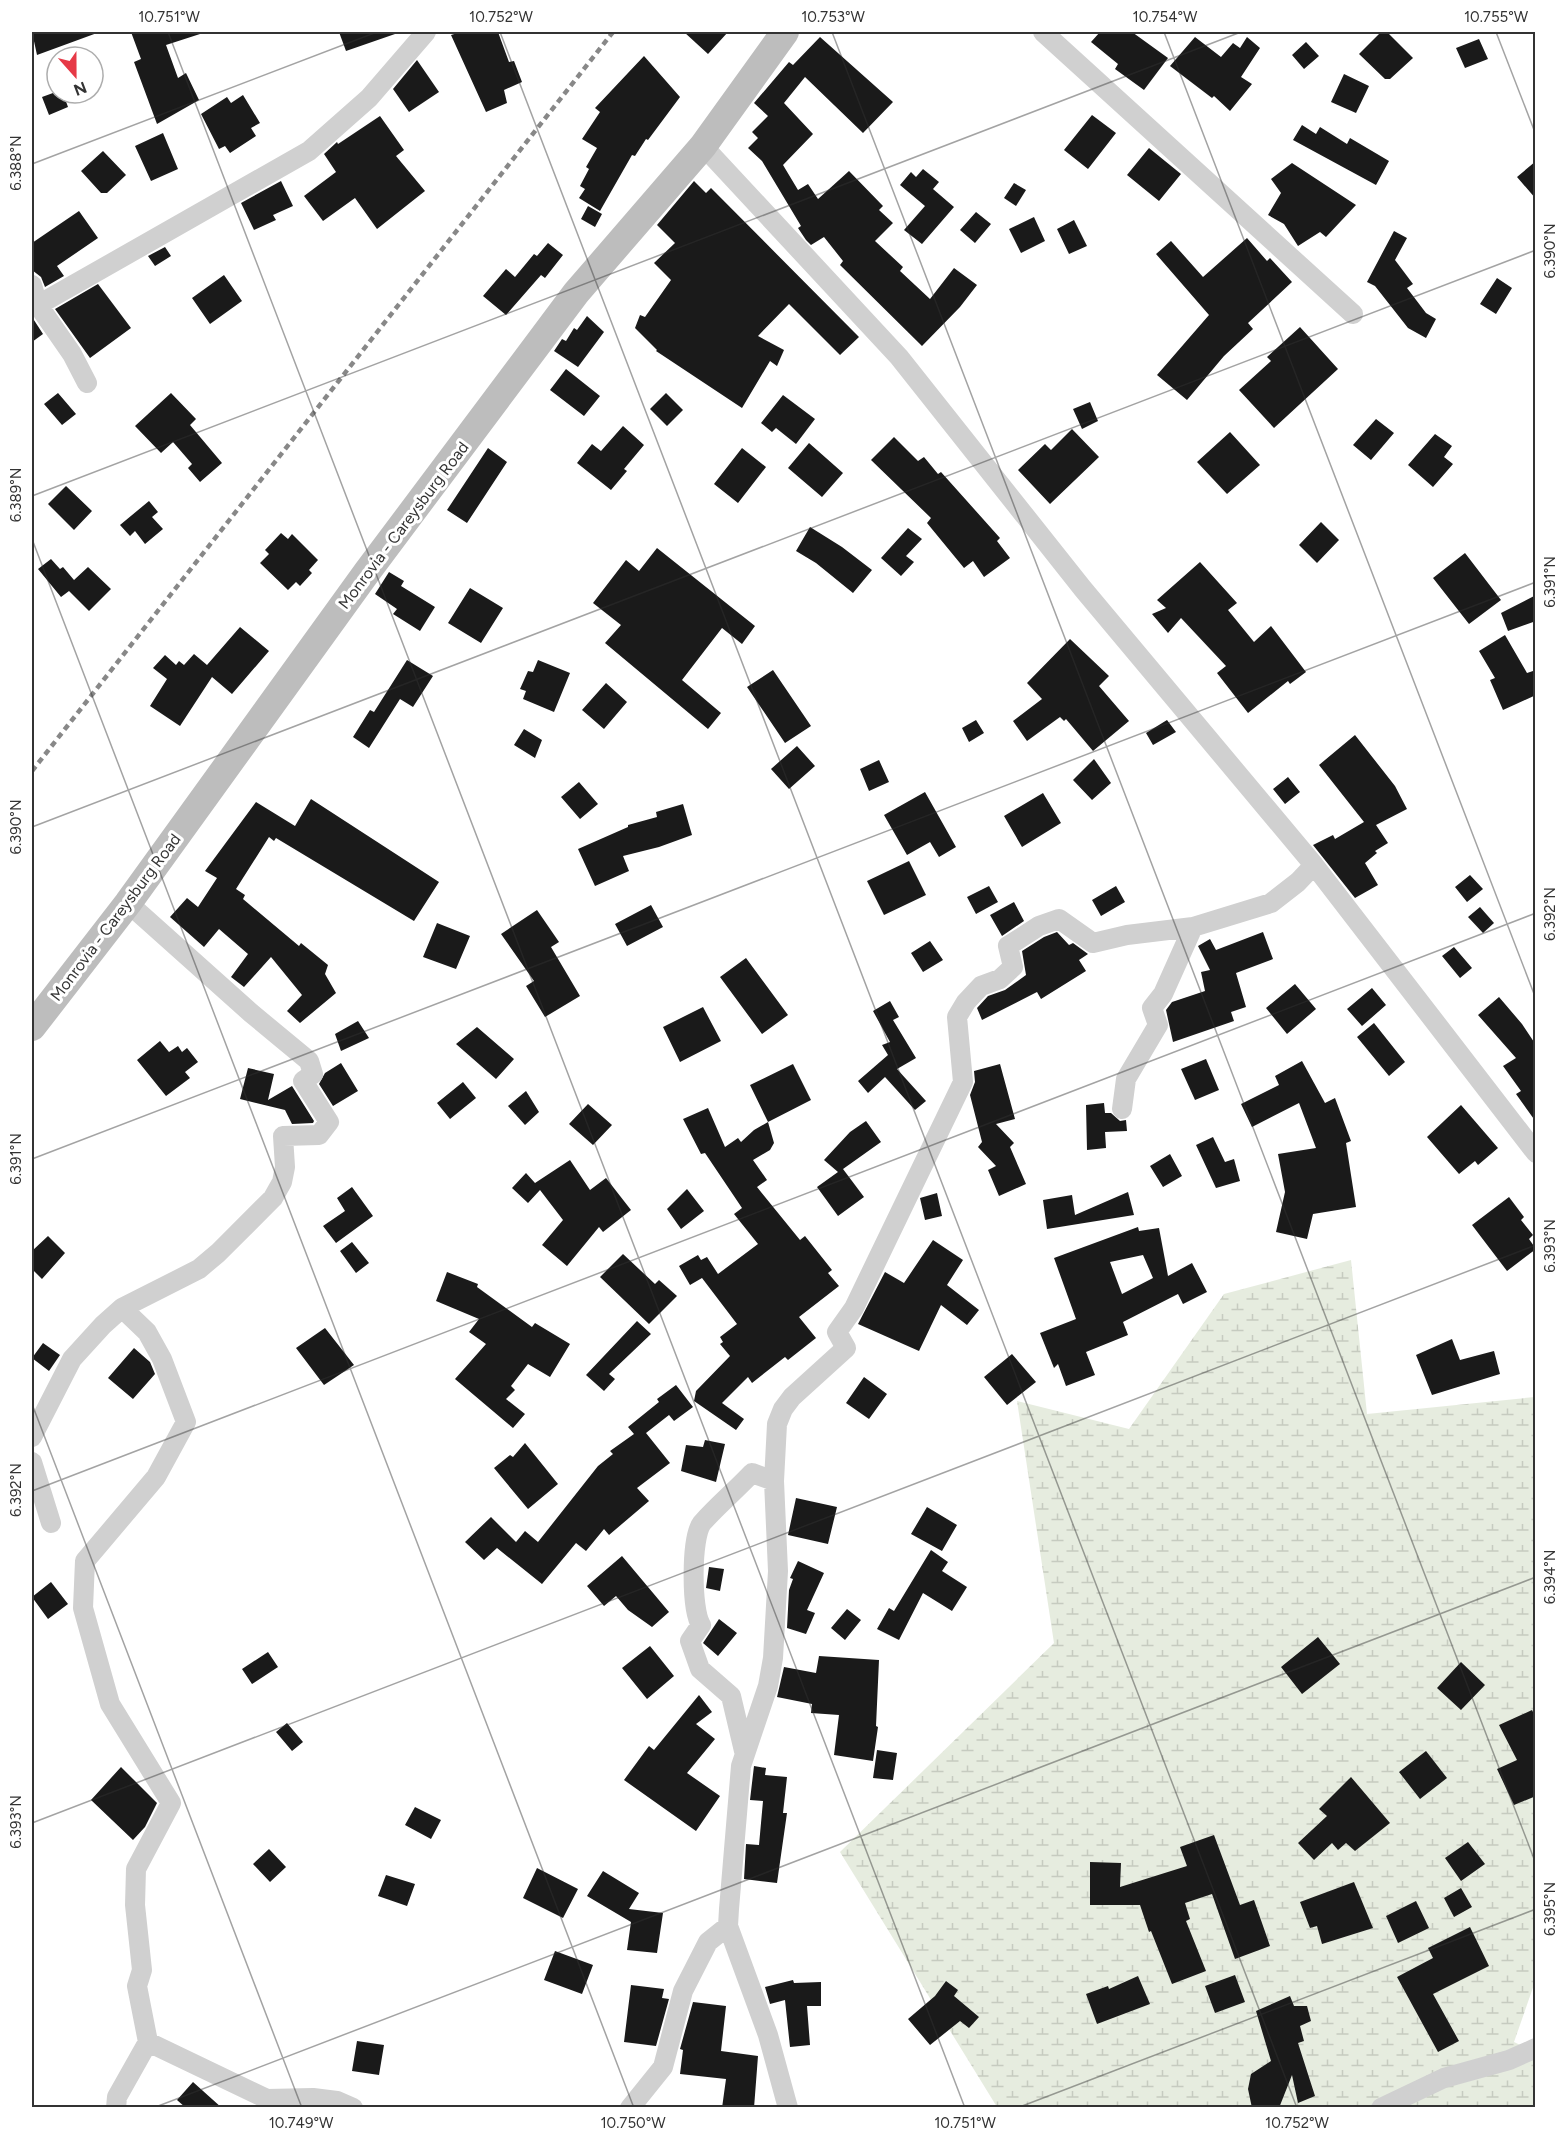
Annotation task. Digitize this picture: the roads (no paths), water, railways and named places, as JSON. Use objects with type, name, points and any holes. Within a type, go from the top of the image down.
[{"type":"main road","name":"Monrovia - Careysburg Road","points":[[32,1027],[128,903],[360,582],[576,292],[703,146],[784,32]]},
{"type":"street","points":[[39,305],[309,151],[369,98],[426,32]]},
{"type":"street","points":[[1043,32],[1353,314]]},
{"type":"street","points":[[703,146],[899,357],[1083,589],[1314,865],[1536,1153]]},
{"type":"street","points":[[32,285],[39,305],[72,354],[87,383]]},
{"type":"street","points":[[788,2108],[768,2035],[728,1926],[744,1753],[768,1686],[773,1659],[778,1571],[774,1481],[777,1424],[783,1409],[846,1348],[837,1332],[854,1308],[963,1082],[957,1017],[966,1002],[981,986],[1000,979],[1013,967],[1008,946],[1038,926],[1059,919],[1093,943],[1126,935],[1193,927],[1270,903],[1298,882],[1314,865]]},
{"type":"street","points":[[32,1437],[72,1359],[122,1308],[199,1269],[218,1253],[273,1198],[282,1182],[285,1167],[283,1136],[319,1135],[329,1122],[303,1081],[313,1074],[309,1061],[251,1013],[128,903]]},
{"type":"street","points":[[1122,1109],[1126,1079],[1158,1025],[1152,1008],[1163,994],[1193,927]]},
{"type":"street","points":[[116,2108],[117,2097],[148,2042],[137,1986],[142,1970],[135,1905],[136,1869],[171,1803],[110,1704],[84,1608],[85,1561],[156,1477],[186,1422],[162,1359],[147,1332],[122,1308]]},
{"type":"street","points":[[32,1462],[51,1523]]},
{"type":"street","points":[[744,1753],[731,1696],[700,1670],[690,1641],[701,1625],[695,1611],[696,1541],[702,1524],[752,1473],[774,1481]]},
{"type":"street","points":[[630,2108],[663,2067],[683,1991],[708,1941],[728,1926]]},
{"type":"street","points":[[148,2042],[267,2099],[314,2098],[337,2101],[353,2108]]},
{"type":"street","points":[[1381,2108],[1444,2078],[1509,2060],[1536,2048]]},
{"type":"railway","points":[[32,771],[613,32]]}]
